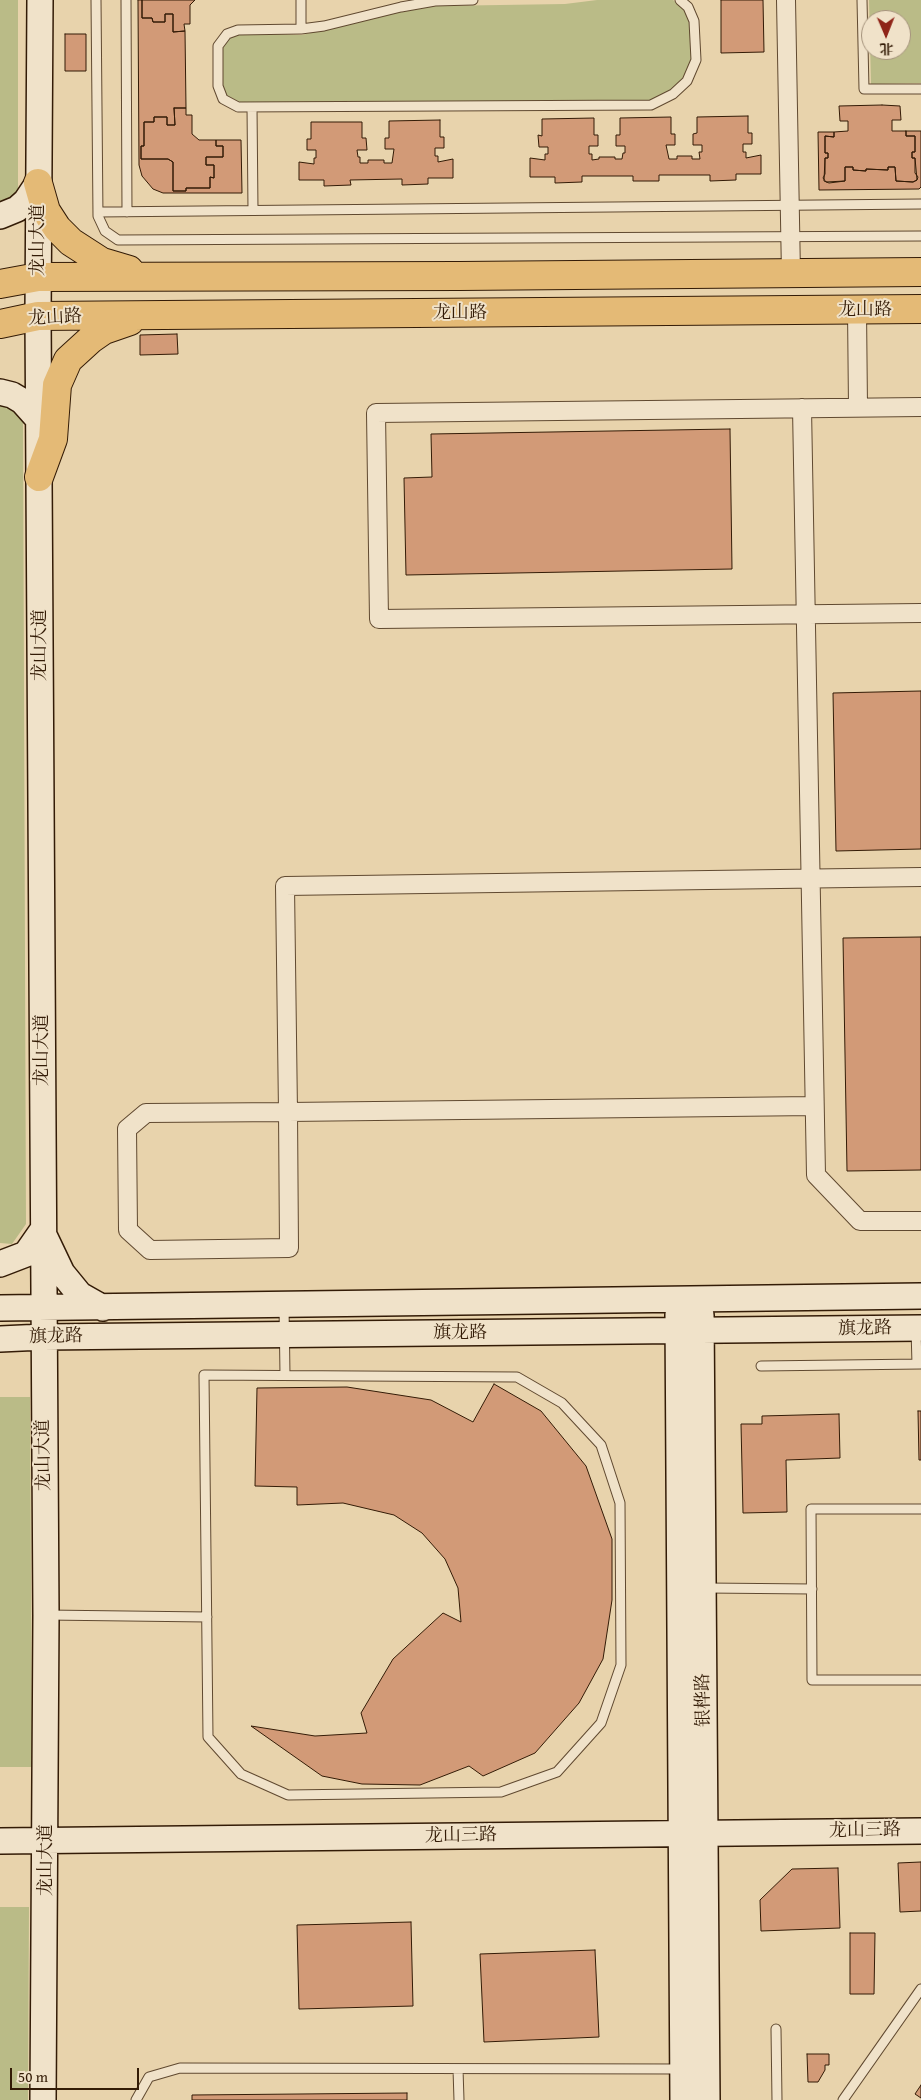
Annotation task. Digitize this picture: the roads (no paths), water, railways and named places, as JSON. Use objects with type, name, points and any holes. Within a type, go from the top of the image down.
[{"type":"main road","name":"龙山大道","points":[[40,0],[38,316],[42,1231],[46,1615],[43,2100]]},
{"type":"main road","points":[[0,216],[17,209],[26,201],[38,183]]},
{"type":"main road","points":[[38,183],[46,211],[58,228],[88,254],[116,267],[167,277]]},
{"type":"main road","name":"龙山路","points":[[0,284],[38,277],[921,272]]},
{"type":"main road","name":"龙山路","points":[[0,324],[38,316],[921,309]]},
{"type":"main road","points":[[39,477],[53,439],[57,385],[68,360],[104,330],[154,316]]},
{"type":"main road","points":[[0,392],[12,395],[22,401],[32,409],[39,420]]},
{"type":"main road","points":[[0,1264],[26,1254],[42,1231],[62,1273],[80,1295],[103,1308]]},
{"type":"main road","points":[[0,1308],[284,1306],[921,1296]]},
{"type":"main road","name":"银桦路","points":[[689,1300],[694,1833],[707,2100]]},
{"type":"main road","name":"旗龙路","points":[[0,1339],[286,1334],[689,1332],[918,1328]]},
{"type":"main road","name":"银桦路","points":[[683,2100],[703,1588],[689,1332]]},
{"type":"main road","name":"龙山三路","points":[[0,1841],[921,1831]]},
{"type":"street","points":[[786,0],[791,274]]},
{"type":"street","points":[[858,310],[858,407]]},
{"type":"street","points":[[921,407],[376,413],[379,620],[921,613]]},
{"type":"street","points":[[802,408],[816,1175],[860,1221],[921,1221]]},
{"type":"street","points":[[814,1106],[288,1112],[146,1112],[127,1129],[128,1230],[150,1250],[289,1248],[288,1112],[285,886],[921,877]]},
{"type":"lane","points":[[96,0],[98,212],[101,224],[106,231],[111,236],[127,241],[921,236]]},
{"type":"lane","points":[[126,0],[127,212]]},
{"type":"lane","points":[[301,0],[301,29]]},
{"type":"lane","points":[[474,0],[436,1],[401,7],[324,26],[301,29],[238,30],[227,34],[218,46],[218,86],[223,99],[238,107],[651,105],[674,94],[687,81],[696,60],[694,21],[688,7],[680,0]]},
{"type":"lane","points":[[862,0],[864,89],[921,89]]},
{"type":"lane","points":[[252,107],[253,210]]},
{"type":"lane","points":[[98,212],[921,204]]},
{"type":"lane","points":[[284,1306],[286,1374]]},
{"type":"lane","points":[[761,1366],[919,1364],[918,1328]]},
{"type":"lane","points":[[286,1374],[517,1377],[562,1403],[601,1445],[620,1503],[620,1665],[601,1723],[557,1772],[501,1792],[288,1795],[242,1774],[208,1737],[206,1617],[204,1375],[286,1374]]},
{"type":"lane","points":[[921,1509],[812,1509],[812,1680],[921,1680]]},
{"type":"lane","points":[[703,1588],[812,1589]]},
{"type":"lane","points":[[46,1615],[206,1617]]},
{"type":"lane","points":[[843,2100],[921,1989]]},
{"type":"lane","points":[[776,2029],[777,2100]]},
{"type":"lane","points":[[136,2100],[149,2077],[180,2068],[683,2069]]},
{"type":"lane","points":[[458,2069],[458,2100]]}]
